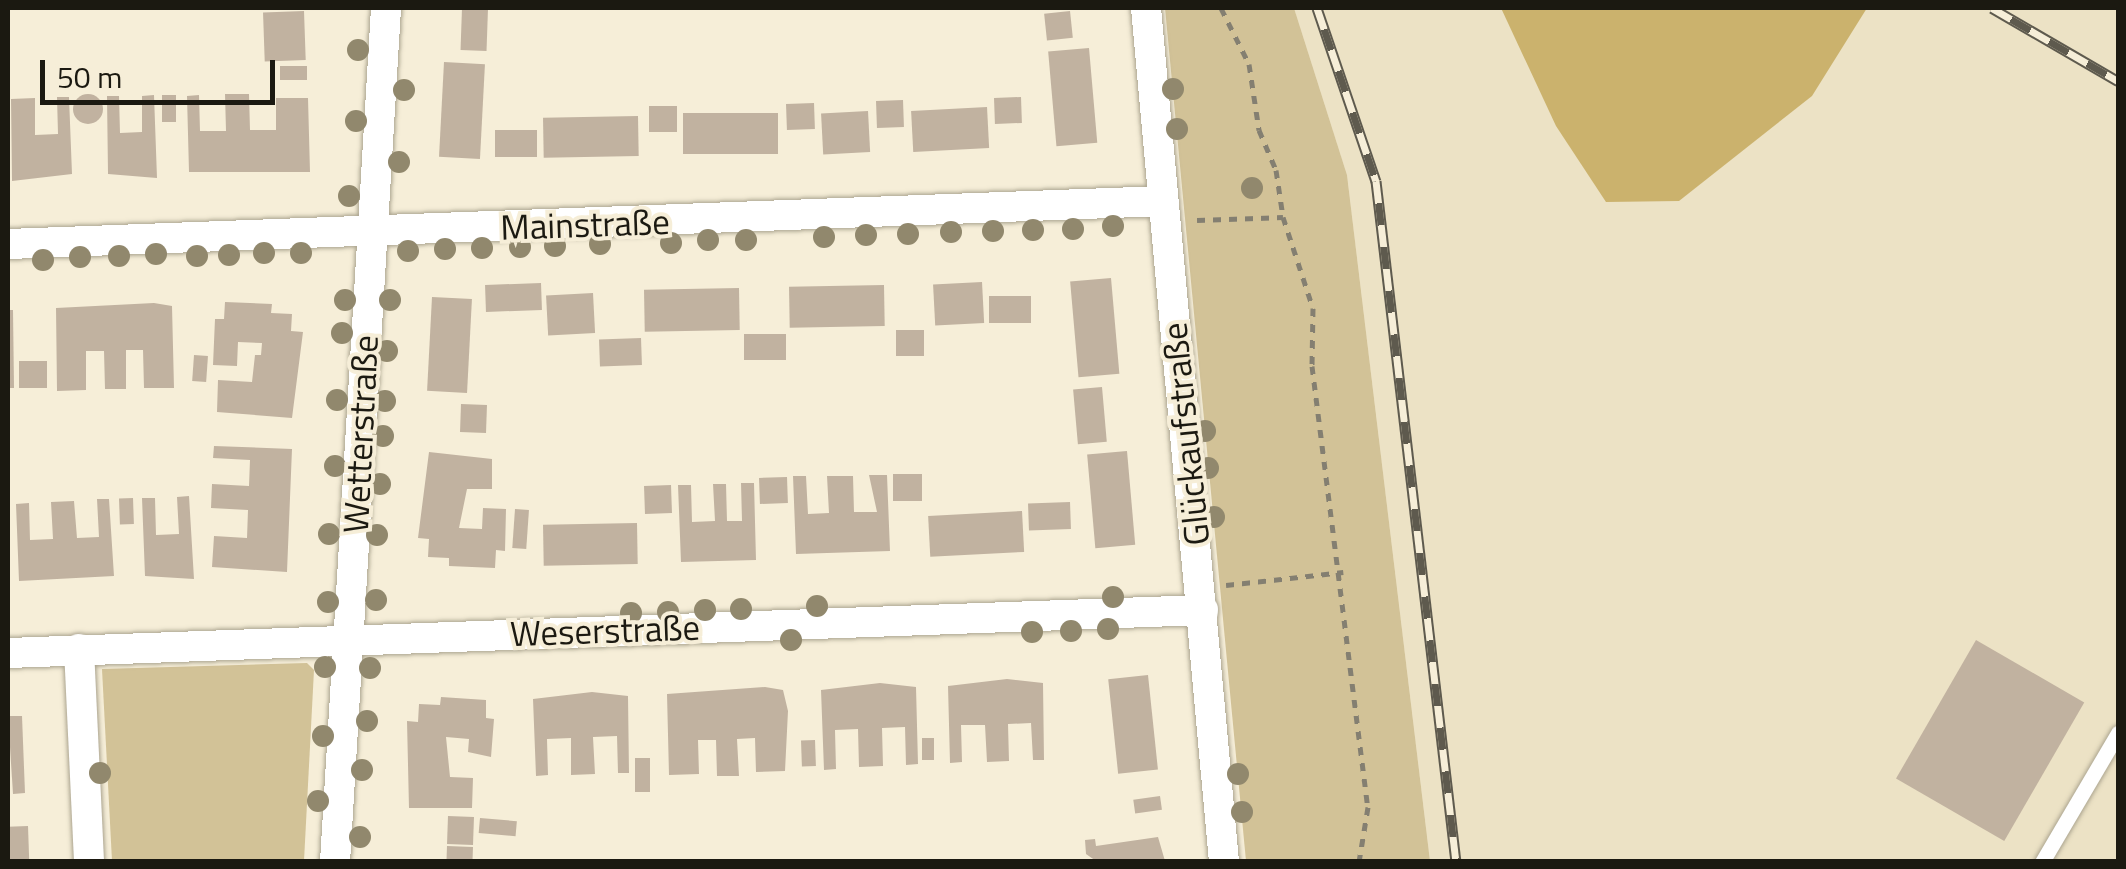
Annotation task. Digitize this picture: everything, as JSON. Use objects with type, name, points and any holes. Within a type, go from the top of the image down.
[{"type":"street","name":"Wetterstraße","points":[[336,862],[386,8]]},
{"type":"street","name":"Glückaufstraße","points":[[1146,8],[1224,862]]},
{"type":"street","name":"Mainstraße","points":[[8,244],[1163,211]]},
{"type":"street","name":"Weserstraße","points":[[8,653],[1202,599]]},
{"type":"street","points":[[80,649],[89,862]]},
{"type":"lane","points":[[2042,862],[2118,733]]},
{"type":"path","points":[[1221,8],[1248,64],[1284,217],[1314,308],[1312,366],[1343,572],[1368,807],[1359,862]]},
{"type":"path","points":[[1163,211],[1284,217]]},
{"type":"path","points":[[1202,599],[1343,572]]},
{"type":"shaded area","points":[[1165,8],[1294,8],[1347,175],[1430,861],[1246,861]]},
{"type":"shaded area","points":[[1294,8],[2118,8],[2118,861],[1430,861],[1347,175]]},
{"type":"shaded area","points":[[1501,8],[1867,8],[1812,96],[1679,201],[1606,202],[1556,126]]},
{"type":"shaded area","points":[[307,663],[314,670],[304,861],[112,861],[102,669]]},
{"type":"building","points":[[462,8],[488,9],[487,51],[461,50]]},
{"type":"building","points":[[304,11],[306,60],[265,61],[263,12]]},
{"type":"building","points":[[1070,11],[1073,38],[1047,41],[1044,14]]},
{"type":"building","points":[[1089,48],[1097,143],[1056,146],[1048,52]]},
{"type":"building","points":[[444,62],[485,64],[480,159],[439,157]]},
{"type":"building","points":[[280,66],[307,66],[307,80],[280,80]]},
{"type":"building","points":[[88,94],[99,98],[103,109],[99,120],[88,124],[77,120],[73,109],[77,98]]},
{"type":"building","points":[[225,94],[249,94],[250,130],[276,130],[276,98],[308,98],[310,172],[189,172],[187,96],[199,95],[200,131],[226,131]]},
{"type":"building","points":[[154,95],[157,178],[108,174],[107,96],[119,96],[120,133],[142,132],[142,96]]},
{"type":"building","points":[[162,95],[176,95],[176,122],[162,122]]},
{"type":"building","points":[[57,97],[69,97],[72,174],[12,181],[11,99],[35,98],[35,135],[58,134]]},
{"type":"building","points":[[1021,97],[1022,123],[995,124],[994,98]]},
{"type":"building","points":[[903,100],[904,127],[877,128],[876,101]]},
{"type":"building","points":[[814,103],[815,129],[787,130],[786,104]]},
{"type":"building","points":[[649,106],[677,106],[677,132],[649,132]]},
{"type":"building","points":[[987,107],[989,148],[913,152],[911,111]]},
{"type":"building","points":[[868,111],[870,152],[823,154],[821,113]]},
{"type":"building","points":[[683,113],[778,113],[778,154],[683,154]]},
{"type":"building","points":[[638,116],[639,156],[544,158],[543,118]]},
{"type":"building","points":[[495,130],[537,130],[537,157],[495,157]]},
{"type":"building","points":[[1111,278],[1119,374],[1079,377],[1070,282]]},
{"type":"building","points":[[982,282],[984,323],[935,326],[933,285]]},
{"type":"building","points":[[541,283],[542,310],[486,312],[485,285]]},
{"type":"building","points":[[884,285],[885,326],[790,328],[789,287]]},
{"type":"building","points":[[739,288],[740,330],[645,332],[644,290]]},
{"type":"building","points":[[593,293],[595,333],[548,335],[546,295]]},
{"type":"building","points":[[989,296],[1031,296],[1031,323],[989,323]]},
{"type":"building","points":[[432,297],[472,299],[467,393],[427,391]]},
{"type":"building","points":[[225,302],[272,304],[271,313],[292,314],[291,331],[303,332],[292,418],[217,412],[218,380],[252,382],[255,355],[261,355],[262,343],[238,342],[237,366],[213,365],[215,319],[224,319]]},
{"type":"building","points":[[154,303],[172,306],[174,388],[144,388],[143,350],[126,350],[126,389],[105,389],[104,351],[86,351],[86,390],[57,391],[56,308]]},
{"type":"building","points":[[8,310],[13,310],[14,388],[8,388]]},
{"type":"building","points":[[896,330],[924,330],[924,356],[896,356]]},
{"type":"building","points":[[744,334],[786,334],[786,360],[744,360]]},
{"type":"building","points":[[641,338],[642,365],[600,366],[599,339]]},
{"type":"building","points":[[194,355],[208,356],[206,382],[192,381]]},
{"type":"building","points":[[19,361],[47,361],[47,388],[19,388]]},
{"type":"building","points":[[1102,387],[1107,442],[1078,444],[1073,390]]},
{"type":"building","points":[[461,404],[487,405],[486,433],[460,432]]},
{"type":"building","points":[[214,446],[292,449],[287,572],[212,567],[214,536],[247,538],[248,510],[211,508],[212,484],[249,486],[250,460],[213,458]]},
{"type":"building","points":[[1127,451],[1135,545],[1095,548],[1087,454]]},
{"type":"building","points":[[429,452],[492,459],[492,489],[467,489],[459,528],[482,529],[483,508],[506,509],[505,551],[496,550],[495,568],[449,566],[449,558],[428,557],[429,539],[418,538]]},
{"type":"building","points":[[893,474],[922,474],[922,501],[893,501]]},
{"type":"building","points":[[869,475],[887,475],[890,551],[796,554],[793,476],[806,476],[808,514],[829,513],[827,476],[853,476],[854,512],[877,512]]},
{"type":"building","points":[[787,477],[788,503],[760,504],[759,478]]},
{"type":"building","points":[[741,483],[754,483],[756,560],[681,562],[678,485],[691,485],[692,522],[715,521],[713,484],[726,484],[727,521],[742,521]]},
{"type":"building","points":[[671,485],[672,513],[645,514],[644,486]]},
{"type":"building","points":[[189,496],[194,579],[145,576],[142,498],[155,498],[156,535],[179,534],[177,497]]},
{"type":"building","points":[[119,498],[133,498],[134,524],[120,524]]},
{"type":"building","points":[[97,499],[109,499],[114,576],[19,581],[16,504],[29,503],[30,540],[53,539],[51,502],[74,501],[77,538],[99,537]]},
{"type":"building","points":[[1070,502],[1071,529],[1029,530],[1028,503]]},
{"type":"building","points":[[515,509],[529,510],[526,549],[512,548]]},
{"type":"building","points":[[1022,511],[1024,552],[930,557],[928,516]]},
{"type":"building","points":[[637,523],[638,564],[544,566],[543,525]]},
{"type":"building","points":[[1976,640],[2084,702],[2004,841],[1896,779]]},
{"type":"building","points":[[1148,675],[1158,769],[1118,774],[1108,679]]},
{"type":"building","points":[[1007,679],[1043,683],[1044,760],[1033,760],[1031,723],[1008,724],[1009,761],[987,762],[985,725],[961,725],[962,762],[950,763],[948,686]]},
{"type":"building","points":[[880,683],[916,687],[918,764],[906,765],[905,727],[882,728],[883,766],[859,767],[858,729],[835,730],[836,769],[824,770],[821,690]]},
{"type":"building","points":[[765,687],[783,690],[788,711],[785,771],[756,772],[755,738],[737,739],[739,776],[717,776],[716,740],[698,740],[699,774],[669,775],[667,694]]},
{"type":"building","points":[[592,692],[628,696],[629,773],[618,773],[617,736],[593,737],[595,774],[571,775],[571,738],[547,739],[548,775],[536,776],[533,699]]},
{"type":"building","points":[[441,697],[486,700],[486,718],[494,719],[491,757],[468,752],[469,739],[446,737],[450,777],[473,778],[472,808],[409,808],[407,721],[418,722],[419,704],[440,705]]},
{"type":"building","points":[[8,716],[22,716],[25,793],[13,794]]},
{"type":"building","points":[[922,738],[934,738],[934,760],[922,760]]},
{"type":"building","points":[[801,740],[815,740],[816,766],[802,766]]},
{"type":"building","points":[[635,758],[650,758],[650,792],[635,792]]},
{"type":"building","points":[[1160,796],[1162,810],[1135,814],[1133,800]]},
{"type":"building","points":[[448,816],[474,817],[473,845],[447,844]]},
{"type":"building","points":[[480,818],[517,821],[516,836],[479,833]]},
{"type":"building","points":[[28,826],[29,861],[9,862],[8,827]]},
{"type":"building","points":[[1158,837],[1165,861],[1096,861],[1086,854],[1085,840],[1095,839],[1096,846]]},
{"type":"building","points":[[447,846],[473,847],[472,861],[447,860]]},
{"type":"railway","points":[[1317,8],[1376,181],[1456,862]]},
{"type":"railway","points":[[1992,8],[2118,81]]}]
